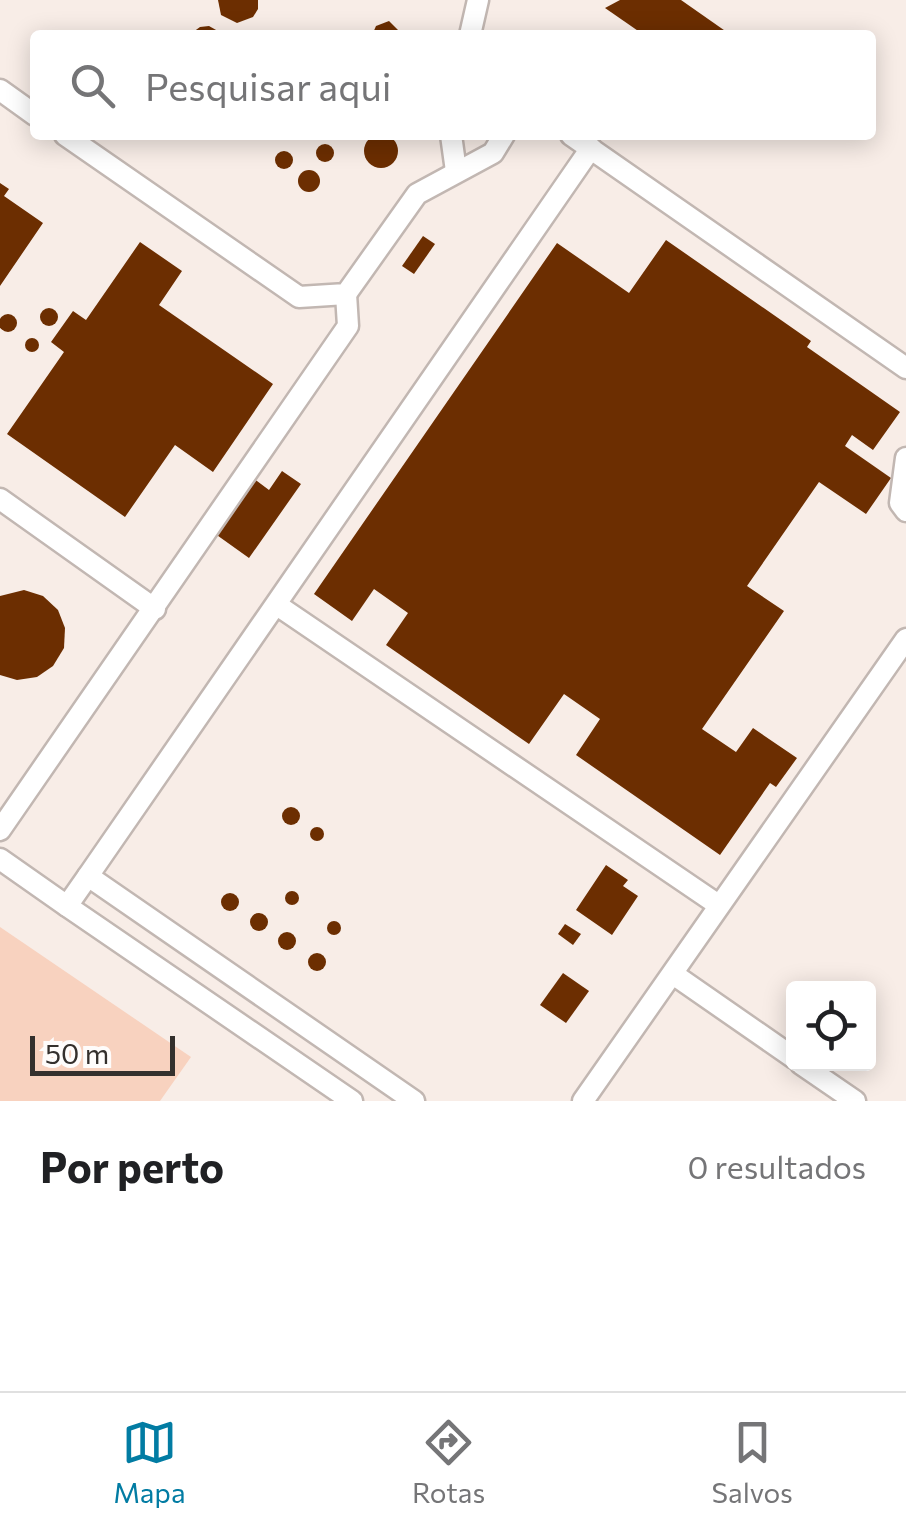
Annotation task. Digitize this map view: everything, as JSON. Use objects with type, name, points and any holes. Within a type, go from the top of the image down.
[{"type":"lane","points":[[471,30],[478,0]]},
{"type":"lane","points":[[0,90],[30,111]]},
{"type":"lane","points":[[71,140],[299,297],[346,294]]},
{"type":"lane","points":[[452,140],[456,171]]},
{"type":"lane","points":[[0,830],[348,326],[346,294],[418,194],[493,152],[501,140]]},
{"type":"lane","points":[[579,140],[906,368]]},
{"type":"lane","points":[[67,906],[591,148]]},
{"type":"lane","points":[[906,458],[900,503],[906,512]]},
{"type":"lane","points":[[0,499],[156,609]]},
{"type":"lane","points":[[277,605],[717,904]]},
{"type":"lane","points":[[584,1101],[717,904],[906,639]]},
{"type":"lane","points":[[0,859],[352,1101]]},
{"type":"lane","points":[[88,876],[414,1101]]},
{"type":"lane","points":[[673,974],[786,1052]]},
{"type":"lane","points":[[812,1071],[855,1101]]},
{"type":"shaded area","points":[[0,927],[191,1057],[160,1101],[0,1101]]},
{"type":"building","points":[[218,0],[258,0],[258,9],[253,17],[237,23],[221,15]]},
{"type":"building","points":[[620,0],[681,0],[724,30],[637,30],[605,8]]},
{"type":"building","points":[[389,21],[398,30],[374,30]]},
{"type":"building","points":[[368,140],[394,140],[397,157],[387,167],[375,167],[365,157]]},
{"type":"building","points":[[325,144],[334,153],[325,162],[316,153]]},
{"type":"building","points":[[284,151],[293,160],[284,169],[275,160]]},
{"type":"building","points":[[309,170],[317,173],[317,189],[309,192],[301,189],[298,181],[301,173]]},
{"type":"building","points":[[0,183],[9,189],[4,196],[43,223],[0,286]]},
{"type":"building","points":[[423,236],[435,244],[414,274],[402,266]]},
{"type":"building","points":[[666,240],[811,341],[807,347],[900,412],[873,450],[852,435],[845,446],[891,478],[866,514],[819,482],[747,586],[784,611],[702,729],[736,752],[753,728],[797,758],[776,787],[770,783],[720,855],[576,755],[600,719],[564,694],[529,744],[386,645],[408,613],[374,589],[352,621],[314,594],[557,243],[629,293]]},
{"type":"building","points":[[140,242],[182,271],[159,305],[273,384],[213,472],[175,445],[125,517],[7,434],[64,352],[51,342],[73,311],[86,320]]},
{"type":"building","points":[[49,308],[58,317],[49,326],[40,317]]},
{"type":"building","points":[[8,314],[17,323],[8,332],[-1,323]]},
{"type":"building","points":[[32,338],[39,345],[32,352],[25,345]]},
{"type":"building","points":[[282,471],[301,484],[249,558],[214,533],[253,478],[269,490]]},
{"type":"building","points":[[24,590],[43,596],[58,610],[65,628],[64,648],[53,666],[37,677],[17,680],[0,675],[0,596]]},
{"type":"building","points":[[291,807],[300,816],[291,825],[282,816]]},
{"type":"building","points":[[317,827],[324,834],[317,841],[310,834]]},
{"type":"building","points":[[606,865],[628,880],[623,886],[638,896],[612,935],[576,910]]},
{"type":"building","points":[[292,891],[299,898],[292,905],[285,898]]},
{"type":"building","points":[[230,893],[239,902],[230,911],[221,902]]},
{"type":"building","points":[[259,913],[268,922],[259,931],[250,922]]},
{"type":"building","points":[[334,921],[341,928],[334,935],[327,928]]},
{"type":"building","points":[[565,924],[581,934],[573,945],[558,934]]},
{"type":"building","points":[[287,932],[296,941],[287,950],[278,941]]},
{"type":"building","points":[[317,953],[326,962],[317,971],[308,962]]},
{"type":"building","points":[[563,973],[589,991],[566,1023],[540,1005]]}]
